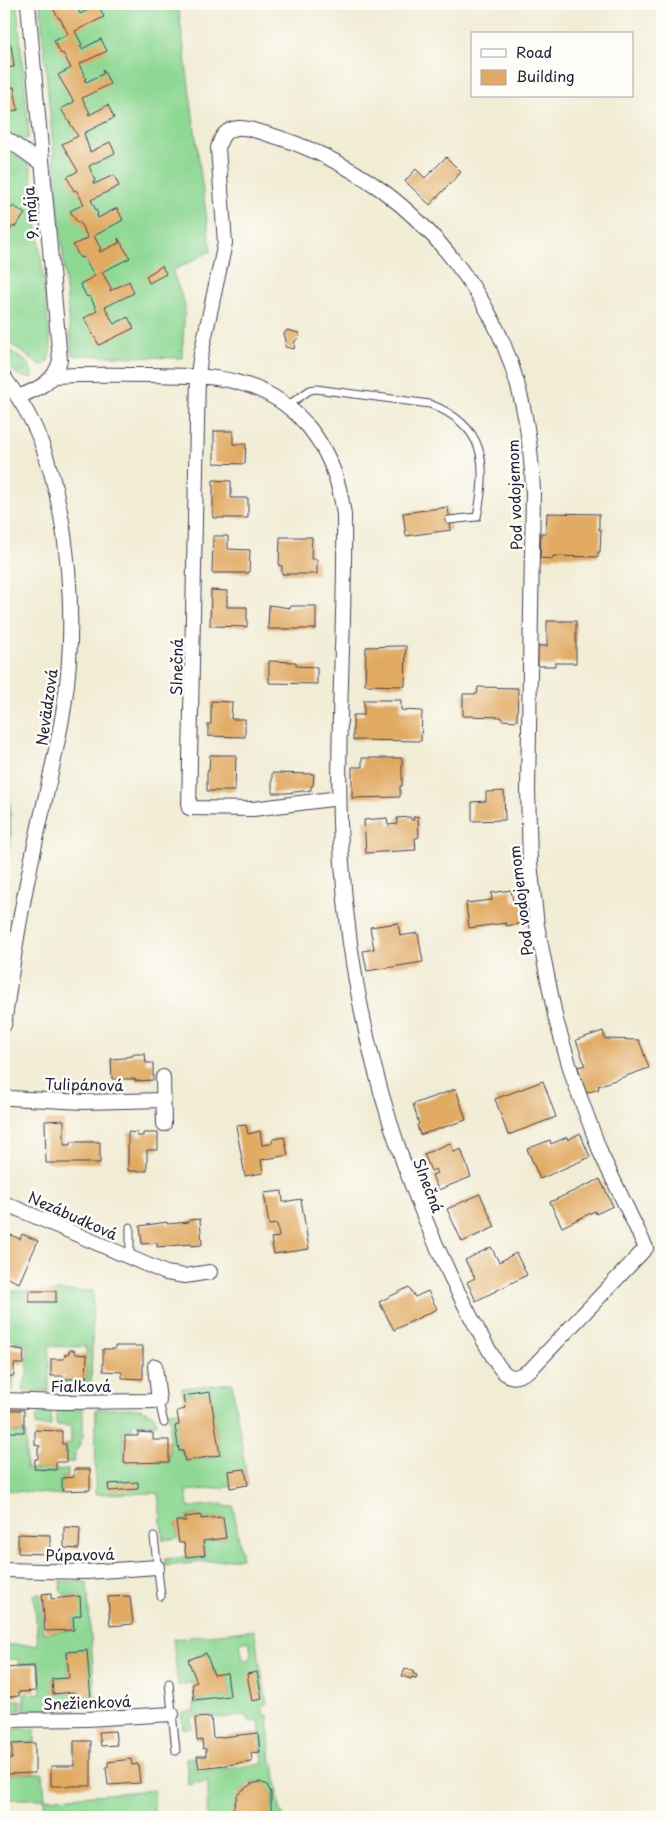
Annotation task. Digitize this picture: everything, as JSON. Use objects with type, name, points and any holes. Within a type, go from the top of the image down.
[{"type":"street","name":"9. mája","points":[[28,4],[60,360],[54,376]]},
{"type":"street","name":"Pod vodojemom","points":[[198,376],[225,243],[218,148],[221,137],[228,131],[238,128],[248,129],[307,148],[343,165],[383,191],[443,247],[468,280],[489,313],[500,336],[517,383],[525,411],[532,462],[533,509],[528,790],[530,863],[538,933],[556,1020],[573,1078],[601,1154],[646,1248]]},
{"type":"street","points":[[4,138],[42,164]]},
{"type":"street","points":[[4,377],[18,397],[31,392],[54,376]]},
{"type":"street","name":"Slnečná","points":[[54,376],[198,376],[235,381],[265,392],[287,406],[308,425],[324,449],[336,476],[342,502],[344,548],[339,798],[342,863],[352,955],[364,1022],[385,1105],[404,1166],[438,1251],[478,1331],[504,1374],[512,1377],[521,1376],[531,1369],[646,1248]]},
{"type":"street","name":"Slnečná","points":[[198,376],[189,808],[253,809],[339,798]]},
{"type":"street","name":"Nevädzová","points":[[4,1025],[28,874],[65,704],[70,642],[66,546],[54,479],[40,438],[18,397]]},
{"type":"street","points":[[163,1077],[164,1124]]},
{"type":"street","name":"Tulipánová","points":[[4,1096],[10,1098],[83,1102],[163,1100]]},
{"type":"street","name":"Nezábudková","points":[[4,1203],[166,1273],[185,1276],[210,1272]]},
{"type":"street","points":[[155,1366],[159,1401]]},
{"type":"street","name":"Fialková","points":[[4,1400],[61,1402],[159,1401]]},
{"type":"street","name":"Púpavová","points":[[4,1570],[86,1572],[157,1568]]},
{"type":"street","name":"Snežienková","points":[[4,1720],[87,1719],[172,1714]]},
{"type":"lane","points":[[287,406],[310,390],[316,389],[430,404],[458,418],[469,429],[476,441],[481,457],[483,491],[478,517],[449,520]]},
{"type":"lane","name":"Nezábudková","points":[[130,1227],[130,1258]]},
{"type":"lane","points":[[159,1401],[164,1423]]},
{"type":"lane","points":[[154,1537],[161,1596]]},
{"type":"lane","points":[[170,1683],[176,1751]]},
{"type":"green space","points":[[4,4],[17,4],[29,134],[28,138],[23,140],[4,128]]},
{"type":"green space","points":[[40,4],[178,4],[211,251],[172,271],[185,304],[182,358],[72,355]]},
{"type":"green space","points":[[4,147],[29,164],[31,169],[51,347],[48,361],[40,365],[4,339]]},
{"type":"green space","points":[[4,346],[29,364],[33,377],[20,376],[10,368],[4,361]]},
{"type":"green space","points":[[4,780],[9,782],[11,836],[4,879]]},
{"type":"green space","points":[[4,1291],[29,1291],[56,1302],[56,1291],[93,1291],[91,1391],[65,1391],[64,1379],[86,1379],[86,1347],[49,1346],[49,1391],[23,1391],[24,1382],[27,1377],[27,1343],[15,1343],[14,1339],[4,1339]]},
{"type":"green space","points":[[4,1376],[14,1377],[13,1391],[4,1391]]},
{"type":"green space","points":[[232,1383],[248,1485],[186,1491],[188,1507],[221,1504],[227,1507],[233,1506],[242,1558],[165,1566],[165,1559],[205,1555],[203,1541],[226,1538],[223,1517],[201,1519],[200,1515],[186,1516],[186,1521],[176,1522],[178,1538],[163,1540],[158,1493],[95,1494],[96,1409],[137,1409],[153,1415],[157,1424],[133,1423],[132,1430],[123,1431],[124,1463],[169,1462],[170,1424],[168,1412],[177,1411],[179,1425],[175,1426],[179,1451],[183,1451],[185,1461],[220,1455],[210,1392],[183,1396],[182,1388]]},
{"type":"green space","points":[[40,1408],[51,1408],[51,1426],[36,1426],[36,1417],[40,1414]]},
{"type":"green space","points":[[56,1409],[83,1409],[83,1436],[74,1462],[66,1462],[66,1444],[71,1443],[71,1426],[56,1425]]},
{"type":"green space","points":[[4,1432],[26,1433],[26,1469],[68,1470],[68,1477],[62,1478],[62,1495],[4,1490]]},
{"type":"green space","points":[[61,1581],[87,1582],[96,1709],[91,1709],[87,1650],[67,1652],[69,1678],[52,1679],[53,1694],[74,1692],[76,1710],[24,1710],[24,1694],[41,1693],[39,1663],[19,1665],[18,1659],[4,1660],[4,1645],[38,1645],[34,1594],[40,1594],[43,1633],[74,1630],[73,1617],[80,1596],[64,1594],[60,1589]]},
{"type":"green space","points":[[254,1630],[267,1704],[263,1705],[263,1715],[268,1715],[271,1765],[274,1764],[280,1808],[284,1817],[267,1817],[271,1809],[271,1793],[262,1783],[256,1782],[248,1784],[241,1791],[231,1817],[207,1817],[208,1781],[188,1785],[186,1758],[195,1757],[197,1771],[263,1764],[259,1721],[250,1722],[250,1718],[247,1719],[246,1715],[217,1718],[212,1715],[191,1717],[192,1728],[183,1729],[181,1713],[194,1711],[194,1700],[230,1696],[227,1674],[214,1675],[206,1653],[188,1660],[197,1682],[178,1686],[173,1639]],"holes":[[[249,1641],[252,1658],[243,1660],[240,1643]]]},
{"type":"green space","points":[[4,1700],[21,1700],[21,1710],[5,1710]]},
{"type":"green space","points":[[4,1729],[35,1729],[35,1743],[12,1744],[12,1759],[8,1759],[8,1774],[43,1773],[45,1799],[154,1790],[154,1817],[132,1815],[131,1817],[44,1817],[44,1799],[4,1799]]},
{"type":"building","points":[[4,4],[7,4],[8,7],[9,21],[4,22]]},
{"type":"building","points":[[57,4],[76,4],[80,14],[98,5],[104,17],[75,31],[82,49],[101,39],[107,51],[79,64],[86,82],[103,74],[103,69],[110,84],[82,98],[90,113],[88,113],[89,115],[108,105],[114,118],[84,133],[90,152],[110,142],[115,153],[89,166],[95,181],[93,182],[94,184],[114,175],[119,186],[91,200],[98,218],[117,208],[123,220],[94,236],[101,249],[99,250],[100,252],[119,243],[118,238],[130,258],[102,272],[111,288],[110,291],[129,281],[134,293],[105,307],[114,324],[128,317],[134,328],[99,345],[84,318],[97,311],[90,296],[87,297],[80,284],[95,276],[83,257],[80,258],[73,245],[88,238],[79,221],[77,222],[70,211],[84,204],[76,190],[74,191],[67,177],[78,171],[62,144],[78,136],[61,109],[74,102],[58,75],[71,68],[54,41],[68,34],[52,6]]},
{"type":"building","points":[[4,44],[11,44],[14,67],[4,68]]},
{"type":"building","points":[[14,87],[18,110],[4,112],[4,88]]},
{"type":"building","points":[[446,157],[461,172],[430,205],[405,181],[416,169],[425,178]]},
{"type":"building","points":[[5,203],[12,208],[14,206],[25,214],[8,234],[4,231]]},
{"type":"building","points":[[162,266],[166,274],[149,283],[146,276]]},
{"type":"building","points":[[287,330],[299,333],[294,349],[285,347],[286,340],[284,334]]},
{"type":"building","points":[[214,431],[233,431],[233,444],[246,444],[245,464],[214,463]]},
{"type":"building","points":[[213,480],[231,481],[231,498],[248,498],[248,518],[213,518]]},
{"type":"building","points":[[448,507],[451,530],[406,536],[403,513]]},
{"type":"building","points":[[547,513],[599,514],[599,530],[601,530],[598,557],[553,556],[553,559],[540,558],[541,533],[546,533]]},
{"type":"building","points":[[213,536],[228,536],[228,549],[250,550],[249,573],[212,573]]},
{"type":"building","points":[[280,537],[312,537],[311,559],[317,559],[317,574],[282,574],[282,566],[279,566]]},
{"type":"building","points":[[211,590],[227,591],[227,607],[247,607],[247,627],[210,626]]},
{"type":"building","points":[[269,605],[290,608],[290,606],[316,606],[316,629],[268,629]]},
{"type":"building","points":[[547,621],[576,621],[576,663],[555,663],[555,666],[538,666],[538,646],[547,646]]},
{"type":"building","points":[[406,646],[405,686],[365,685],[366,647]]},
{"type":"building","points":[[269,661],[296,662],[296,666],[317,667],[317,684],[269,683]]},
{"type":"building","points":[[478,687],[518,688],[517,721],[502,720],[502,717],[463,716],[463,694],[477,694]]},
{"type":"building","points":[[364,700],[401,700],[401,710],[422,711],[421,741],[353,740],[353,715],[364,715]]},
{"type":"building","points":[[211,701],[232,702],[231,719],[245,719],[245,737],[208,736],[208,724],[211,724]]},
{"type":"building","points":[[210,755],[236,755],[235,791],[207,791],[207,771],[209,771]]},
{"type":"building","points":[[362,758],[402,758],[400,797],[352,798],[352,767],[362,767]]},
{"type":"building","points":[[272,773],[314,774],[313,786],[311,786],[311,790],[272,793]]},
{"type":"building","points":[[504,791],[505,820],[472,821],[472,802],[486,801],[486,792]]},
{"type":"building","points":[[418,816],[419,837],[415,838],[416,850],[366,853],[364,820],[387,818],[388,825],[397,824],[397,818],[410,817],[411,820],[414,820],[413,817]]},
{"type":"building","points":[[511,890],[513,901],[522,900],[525,923],[506,926],[506,923],[469,928],[466,903],[492,900],[491,893]]},
{"type":"building","points":[[398,923],[400,936],[418,933],[423,962],[367,971],[363,951],[374,949],[370,927]]},
{"type":"building","points":[[603,1031],[605,1039],[639,1040],[649,1068],[598,1086],[599,1089],[586,1093],[578,1067],[585,1065],[576,1040]]},
{"type":"building","points":[[133,1054],[145,1054],[146,1063],[153,1063],[153,1080],[112,1079],[111,1059],[125,1058],[133,1056]]},
{"type":"building","points":[[543,1081],[556,1117],[508,1135],[495,1099]]},
{"type":"building","points":[[456,1089],[466,1120],[420,1135],[413,1104]]},
{"type":"building","points":[[64,1120],[64,1145],[70,1145],[71,1142],[100,1142],[100,1163],[46,1163],[45,1121]]},
{"type":"building","points":[[246,1125],[248,1134],[260,1131],[262,1145],[271,1144],[273,1139],[284,1137],[288,1155],[261,1160],[263,1173],[245,1176],[236,1126]]},
{"type":"building","points":[[128,1132],[138,1133],[137,1136],[143,1136],[143,1133],[158,1133],[158,1150],[147,1150],[147,1171],[128,1171]]},
{"type":"building","points":[[580,1133],[590,1157],[540,1179],[527,1149],[550,1140],[551,1144],[567,1137],[568,1140]]},
{"type":"building","points":[[450,1143],[454,1152],[461,1149],[471,1177],[438,1190],[432,1175],[437,1173],[435,1169],[431,1171],[424,1154]]},
{"type":"building","points":[[600,1179],[613,1206],[596,1214],[595,1211],[562,1227],[550,1202]]},
{"type":"building","points":[[282,1191],[283,1202],[301,1199],[309,1249],[274,1254],[271,1238],[279,1237],[277,1224],[269,1225],[264,1193]]},
{"type":"building","points":[[480,1194],[495,1227],[462,1242],[447,1209]]},
{"type":"building","points":[[200,1219],[202,1245],[157,1247],[157,1243],[142,1244],[140,1226],[167,1222],[167,1224],[189,1222],[189,1220]]},
{"type":"building","points":[[4,1232],[20,1239],[22,1234],[38,1241],[19,1283],[4,1276]]},
{"type":"building","points":[[491,1247],[499,1262],[516,1253],[527,1275],[476,1301],[467,1282],[475,1278],[465,1260]]},
{"type":"building","points":[[409,1287],[415,1297],[428,1291],[437,1309],[394,1330],[379,1302]]},
{"type":"building","points":[[29,1291],[56,1291],[56,1302],[29,1302]]},
{"type":"building","points":[[115,1346],[143,1346],[143,1379],[122,1378],[122,1372],[103,1371],[103,1349],[115,1349]]},
{"type":"building","points":[[4,1347],[24,1350],[23,1364],[14,1364],[14,1376],[4,1376]]},
{"type":"building","points":[[70,1350],[74,1350],[76,1354],[87,1355],[86,1379],[64,1379],[64,1376],[51,1376],[51,1359],[64,1359],[65,1354],[68,1354]]},
{"type":"building","points":[[210,1392],[220,1455],[185,1461],[183,1451],[179,1451],[175,1426],[179,1425],[177,1411],[185,1409],[183,1396]]},
{"type":"building","points":[[4,1410],[24,1410],[24,1432],[4,1432]]},
{"type":"building","points":[[35,1430],[62,1431],[62,1444],[66,1444],[66,1462],[56,1462],[56,1470],[34,1469],[35,1459],[38,1459],[38,1448],[40,1446],[35,1445]]},
{"type":"building","points":[[138,1432],[153,1433],[153,1440],[169,1440],[169,1462],[124,1463],[125,1436],[138,1436]]},
{"type":"building","points":[[74,1469],[90,1469],[90,1490],[62,1491],[62,1478],[74,1477]]},
{"type":"building","points":[[245,1469],[248,1485],[230,1488],[228,1471]]},
{"type":"building","points":[[138,1482],[138,1489],[109,1491],[108,1484]]},
{"type":"building","points":[[201,1515],[201,1519],[223,1517],[226,1538],[203,1541],[205,1555],[186,1557],[184,1543],[179,1543],[176,1521],[186,1521],[185,1517]]},
{"type":"building","points":[[64,1527],[80,1528],[79,1549],[64,1548]]},
{"type":"building","points":[[18,1534],[50,1535],[50,1548],[46,1548],[46,1554],[18,1553]]},
{"type":"building","points":[[51,1593],[51,1599],[80,1596],[81,1615],[73,1617],[74,1630],[45,1631],[42,1594]]},
{"type":"building","points":[[130,1596],[133,1624],[110,1626],[108,1597]]},
{"type":"building","points":[[87,1650],[91,1701],[75,1702],[74,1692],[53,1694],[52,1679],[69,1678],[67,1652]]},
{"type":"building","points":[[206,1653],[214,1675],[227,1673],[230,1696],[194,1700],[192,1684],[197,1682],[188,1660]]},
{"type":"building","points":[[34,1666],[36,1691],[19,1692],[19,1696],[9,1697],[8,1693],[4,1693],[4,1668]]},
{"type":"building","points":[[405,1669],[414,1671],[413,1674],[417,1675],[416,1678],[412,1677],[411,1679],[402,1676]]},
{"type":"building","points":[[257,1672],[262,1699],[252,1701],[247,1674]]},
{"type":"building","points":[[211,1717],[213,1738],[258,1733],[260,1752],[251,1753],[252,1762],[199,1768],[197,1756],[206,1756],[206,1749],[203,1749],[202,1740],[197,1741],[195,1718]]},
{"type":"building","points":[[115,1731],[117,1745],[101,1746],[99,1732]]},
{"type":"building","points":[[74,1741],[91,1741],[91,1786],[51,1786],[51,1766],[74,1766]]},
{"type":"building","points":[[35,1743],[35,1773],[8,1774],[8,1759],[12,1759],[12,1744]]},
{"type":"building","points":[[131,1759],[132,1765],[138,1764],[140,1783],[108,1785],[106,1767],[108,1767],[108,1762]]},
{"type":"building","points":[[260,1782],[267,1785],[271,1793],[271,1812],[267,1817],[231,1817],[240,1792],[251,1784]]}]
